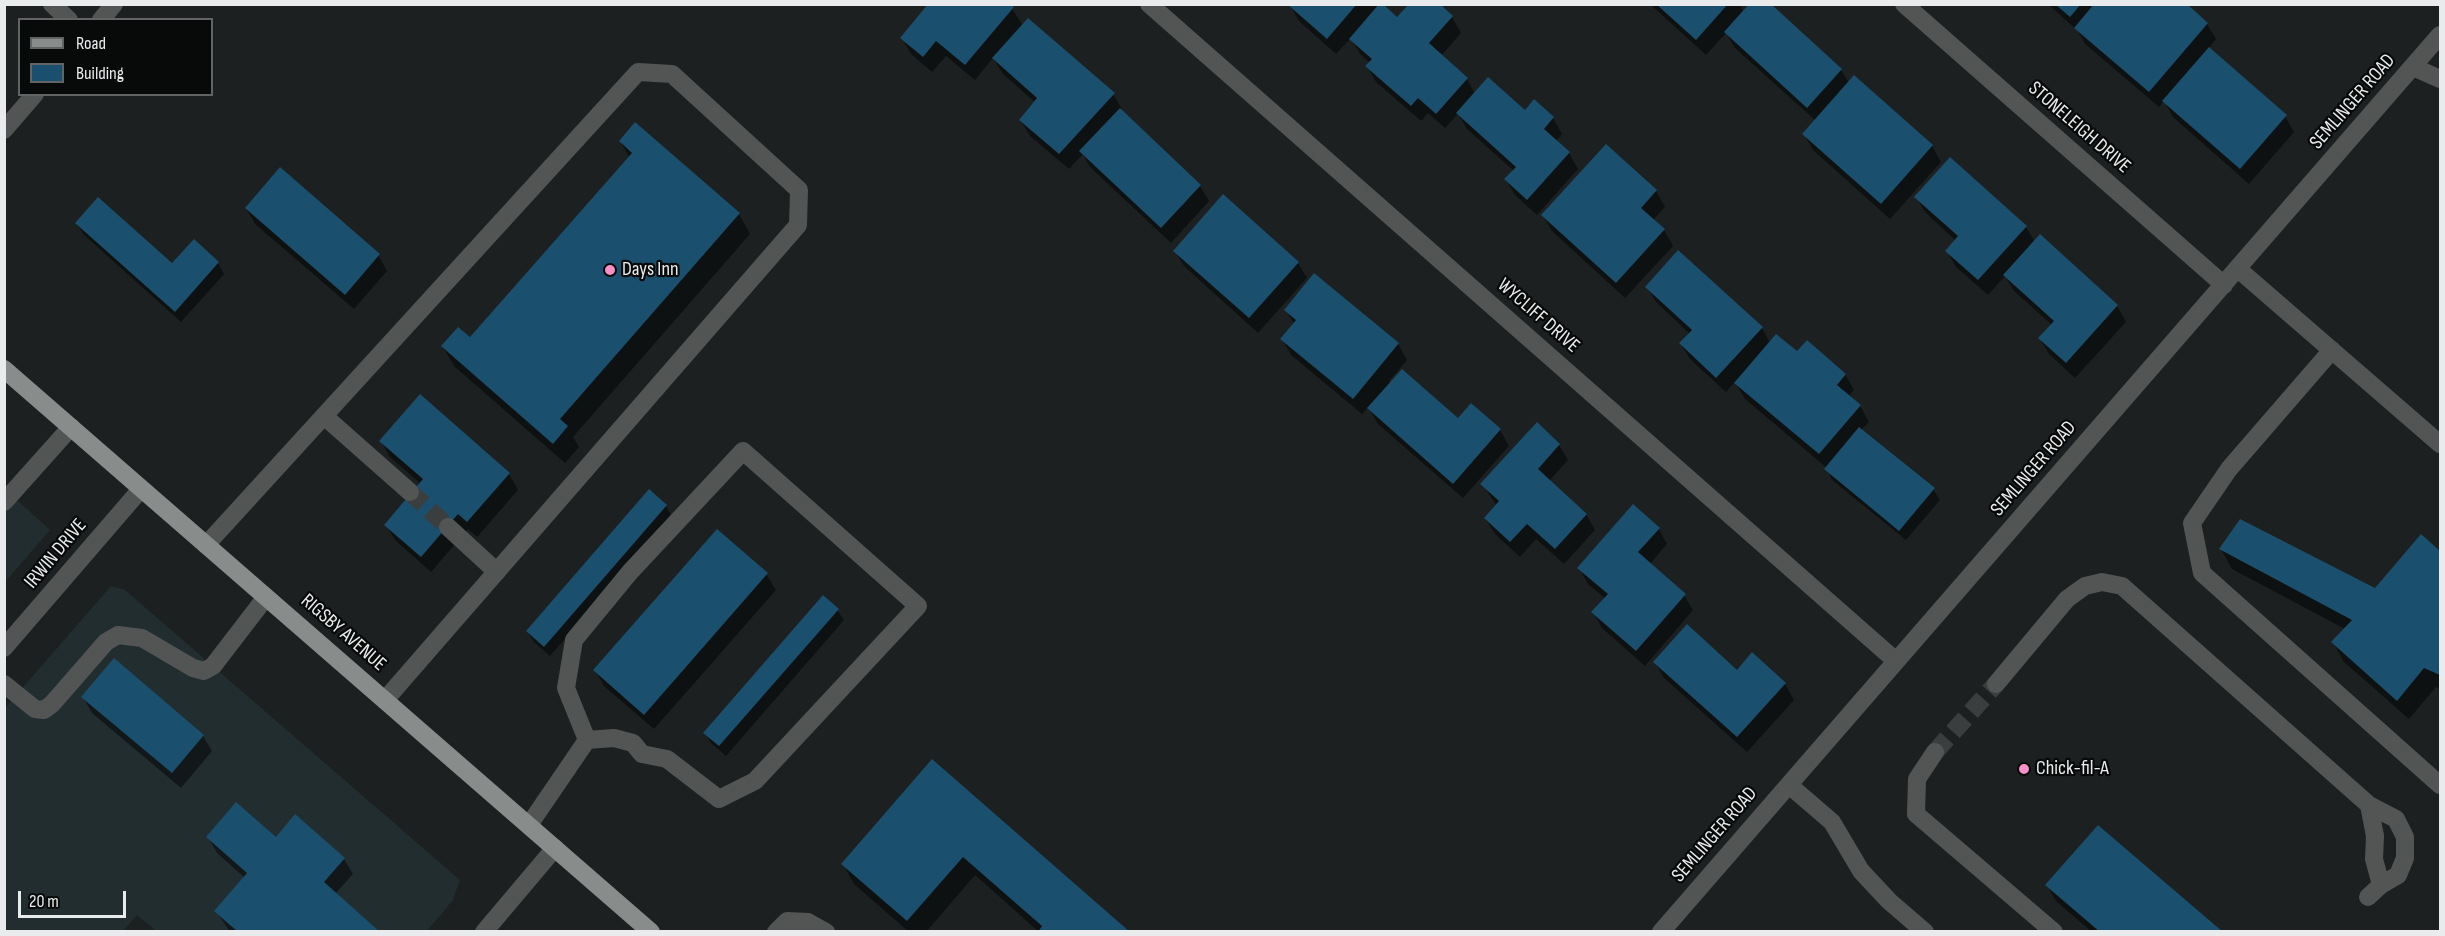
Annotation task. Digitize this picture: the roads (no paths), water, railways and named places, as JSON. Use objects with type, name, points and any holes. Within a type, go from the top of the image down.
[{"type":"main road","name":"RIGSBY AVENUE","points":[[4,369],[651,932]]},
{"type":"street","points":[[52,4],[67,18]]},
{"type":"street","points":[[102,18],[114,4]]},
{"type":"street","name":"WYCLIFF DRIVE","points":[[1149,4],[1896,661]]},
{"type":"street","name":"STONELEIGH DRIVE","points":[[1904,4],[2224,285]]},
{"type":"street","name":"SEMLINGER ROAD","points":[[1665,930],[2440,35]]},
{"type":"street","points":[[2413,67],[2440,79]]},
{"type":"street","points":[[206,545],[638,72],[672,74],[799,190],[798,225],[385,700]]},
{"type":"street","points":[[7,121],[33,96]]},
{"type":"street","points":[[2238,269],[2440,444]]},
{"type":"street","points":[[2332,350],[2229,469],[2192,523],[2202,573],[2440,782]]},
{"type":"street","points":[[324,416],[410,492]]},
{"type":"street","points":[[4,502],[71,427]]},
{"type":"street","points":[[744,451],[918,606],[754,781],[719,799],[667,759],[642,754],[633,743],[614,738],[587,740],[567,688],[574,640],[630,572],[744,451]]},
{"type":"street","name":"IRWIN DRIVE","points":[[4,648],[141,489]]},
{"type":"street","points":[[448,527],[496,572]]},
{"type":"street","points":[[1996,684],[2067,599],[2085,586],[2102,582],[2122,586],[2369,805],[2396,819],[2405,837],[2405,858],[2398,875],[2374,891],[2375,837],[2369,805]]},
{"type":"street","points":[[4,684],[35,709],[44,710],[52,704],[106,642],[118,635],[142,638],[193,668],[204,670],[213,666],[266,597]]},
{"type":"street","points":[[529,825],[587,740]]},
{"type":"street","points":[[1935,752],[1917,779],[1916,813],[2054,932]]},
{"type":"street","points":[[1789,785],[1832,822],[1861,871],[1889,901],[1925,932]]},
{"type":"street","points":[[484,932],[555,848]]},
{"type":"street","points":[[776,932],[787,921],[808,922],[826,932]]},
{"type":"tunnel","points":[[410,492],[448,527]]},
{"type":"tunnel","points":[[1935,752],[1996,684]]},
{"type":"place","name":"Days Inn","points":[[610,270]]},
{"type":"place","name":"Chick-fil-A","points":[[2024,769]]}]
